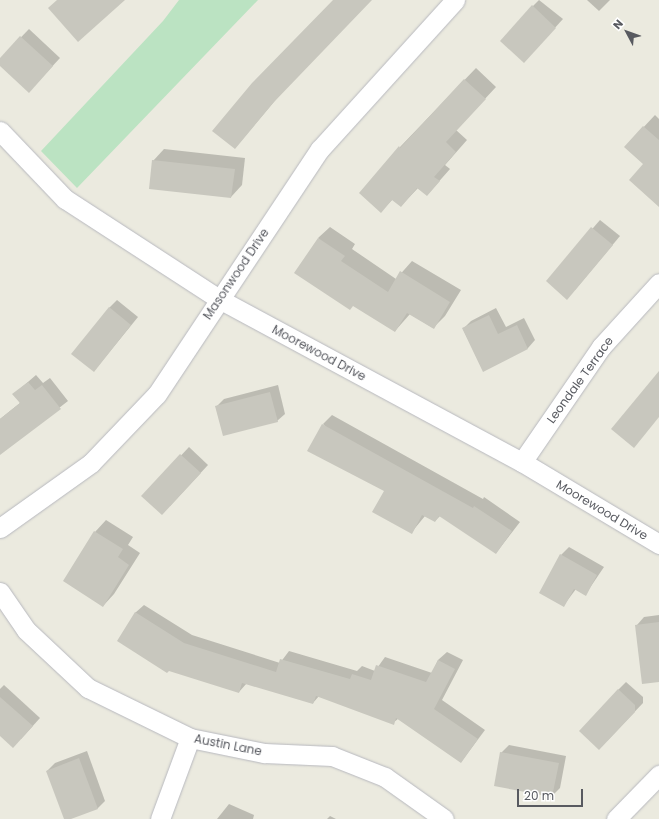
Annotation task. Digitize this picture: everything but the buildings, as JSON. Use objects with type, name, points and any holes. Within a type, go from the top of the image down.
[{"type":"street","name":"Masonwood Drive","points":[[0,528],[91,463],[157,394],[320,149],[455,0]]},
{"type":"street","name":"Moorewood Drive","points":[[0,131],[65,199],[219,299],[522,462],[659,544]]},
{"type":"street","name":"Leondale Terrace","points":[[522,462],[601,348],[659,283]]},
{"type":"street","name":"Austin Lane","points":[[0,592],[26,630],[88,688],[190,738],[264,753],[332,756],[384,777],[444,819]]},
{"type":"street","points":[[160,819],[190,738]]},
{"type":"street","points":[[616,819],[659,775]]},
{"type":"green space","points":[[179,0],[258,0],[77,188],[41,151],[163,21]]}]
